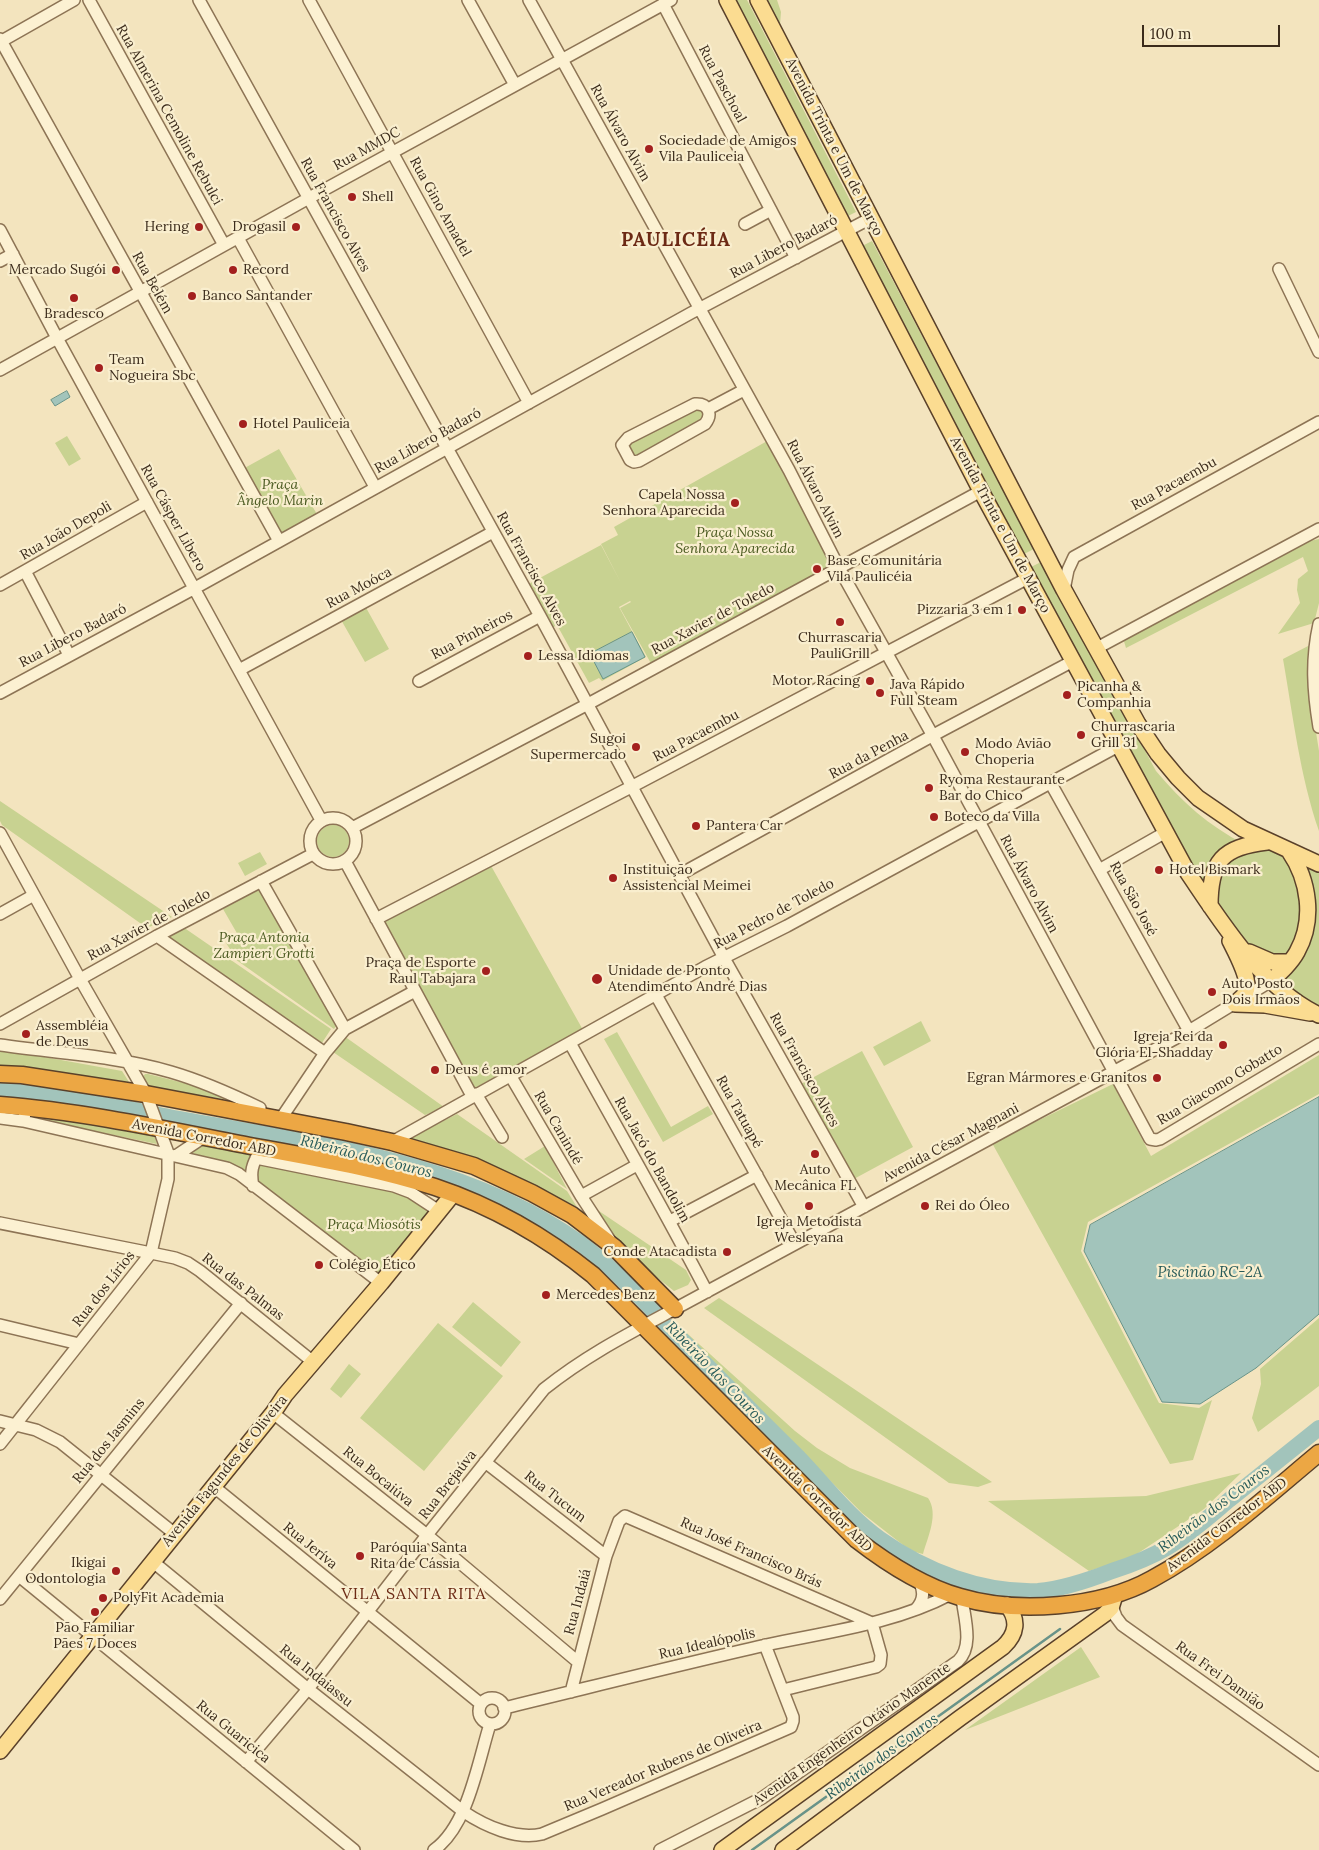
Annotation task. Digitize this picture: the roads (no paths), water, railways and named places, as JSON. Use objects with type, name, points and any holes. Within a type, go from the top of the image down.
[{"type":"highway","points":[[0,1074],[22,1075],[346,1132],[392,1142],[474,1166],[532,1193],[572,1215],[614,1246],[672,1311]]},
{"type":"highway","name":"Avenida Corredor ABD","points":[[0,1105],[25,1114],[158,1124],[262,1152],[375,1171],[415,1181],[454,1194],[502,1216],[565,1252],[593,1274],[646,1324],[857,1540],[880,1559],[956,1596],[1007,1605],[1069,1604],[1114,1600],[1184,1561],[1319,1454]]},
{"type":"main road","name":"Avenida Trinta e Um de Março","points":[[727,0],[981,491],[1188,872],[1224,926],[1271,981],[1298,1002],[1318,1014]]},
{"type":"main road","name":"Avenida Trinta e Um de Março","points":[[758,0],[1064,590],[1138,724],[1158,754],[1198,798],[1242,830],[1319,864]]},
{"type":"main road","points":[[1210,906],[1212,875],[1222,859],[1241,847],[1267,842]]},
{"type":"main road","points":[[1271,981],[1297,953],[1304,936],[1307,900],[1303,877],[1288,851]]},
{"type":"main road","points":[[1224,926],[1247,984],[1246,993],[1235,1004]]},
{"type":"main road","points":[[1242,948],[1272,962],[1290,962]]},
{"type":"main road","points":[[1235,1004],[1265,1005],[1318,1014]]},
{"type":"main road","name":"Avenida Fagundes de Oliveira","points":[[0,1751],[273,1413],[312,1361],[381,1284],[438,1211],[454,1194]]},
{"type":"main road","points":[[783,1850],[960,1718],[1105,1614],[1114,1600]]},
{"type":"main road","name":"Avenida Engenheiro Otávio Manente","points":[[725,1848],[820,1781],[1003,1646],[1012,1637],[1016,1628],[1014,1615],[1007,1605]]},
{"type":"street","points":[[0,41],[74,0]]},
{"type":"street","name":"Rua Almerina Cemoline Rebulci","points":[[89,0],[224,246]]},
{"type":"street","name":"Rua Francisco Alves","points":[[199,0],[494,532],[724,958],[864,1207]]},
{"type":"street","name":"Rua Gino Amadel","points":[[309,0],[530,403]]},
{"type":"street","points":[[468,0],[515,85]]},
{"type":"street","name":"Rua Álvaro Alvim","points":[[529,0],[789,470],[839,568],[933,736],[1114,1071]]},
{"type":"street","name":"Rua MMDC","points":[[0,370],[392,152],[667,2]]},
{"type":"street","name":"Rua Paschoal","points":[[667,2],[796,258]]},
{"type":"street","name":"Rua Belém","points":[[0,41],[279,541]]},
{"type":"street","points":[[745,224],[771,210]]},
{"type":"street","name":"Rua Libero Badaró","points":[[0,693],[195,588],[700,308],[871,218]]},
{"type":"street","name":"Rua Cásper Libero","points":[[0,230],[57,338],[321,820]]},
{"type":"street","points":[[238,238],[375,487]]},
{"type":"street","points":[[0,261],[13,254]]},
{"type":"street","points":[[1279,269],[1319,352]]},
{"type":"street","points":[[708,409],[744,390]]},
{"type":"street","points":[[695,404],[705,406],[708,409],[709,415],[705,424],[639,461],[634,462],[630,460],[623,449],[622,445],[628,438],[695,404]]},
{"type":"street","name":"Rua Pacaembu","points":[[1064,590],[1068,570],[1074,557],[1319,422]]},
{"type":"street","name":"Rua Xavier de Toledo","points":[[352,828],[588,704],[981,491]]},
{"type":"street","name":"Rua João Depoli","points":[[0,585],[147,502]]},
{"type":"street","points":[[1097,648],[1319,529]]},
{"type":"street","name":"Rua Moóca","points":[[239,670],[494,532]]},
{"type":"street","points":[[25,571],[69,655]]},
{"type":"street","name":"Rua Pacaembu","points":[[376,919],[886,654],[1028,578]]},
{"type":"street","name":"Rua Pinheiros","points":[[419,681],[540,616]]},
{"type":"street","points":[[1319,624],[1314,660],[1314,692],[1319,727]]},
{"type":"street","name":"Rua da Penha","points":[[679,875],[1073,661]]},
{"type":"street","name":"Rua Pedro de Toledo","points":[[392,1142],[656,995],[1120,745]]},
{"type":"street","name":"Rua São José","points":[[1050,782],[1189,1031]]},
{"type":"street","points":[[332,817],[340,818],[346,821],[352,828],[356,838],[356,847],[346,861],[334,864],[323,862],[313,854],[309,844],[310,835],[314,826],[321,820],[332,817]]},
{"type":"street","points":[[1099,870],[1166,832]]},
{"type":"street","name":"Rua dos Lírios","points":[[0,833],[128,1062],[173,1154],[151,1253],[0,1444]]},
{"type":"street","name":"Rua Xavier de Toledo","points":[[0,1024],[157,936],[313,854]]},
{"type":"street","points":[[346,861],[415,991],[474,1096],[502,1137]]},
{"type":"street","points":[[261,881],[345,1029]]},
{"type":"street","points":[[0,914],[34,895]]},
{"type":"street","points":[[157,936],[325,1053]]},
{"type":"street","name":"Avenida César Magnani","points":[[646,1324],[1189,1031],[1271,981]]},
{"type":"street","points":[[280,1120],[325,1053],[345,1029],[415,991]]},
{"type":"street","name":"Rua Tatuapé","points":[[656,995],[795,1244]]},
{"type":"street","name":"Rua Jacó do Bandolim","points":[[570,1043],[670,1221],[707,1292]]},
{"type":"street","name":"Rua Giacomo Gobatto","points":[[1114,1071],[1150,1139],[1156,1140],[1319,1044]]},
{"type":"street","points":[[0,1045],[128,1062],[170,1072],[203,1083],[260,1108]]},
{"type":"street","name":"Rua Canindé","points":[[510,1075],[581,1196],[614,1246]]},
{"type":"street","points":[[0,1118],[25,1114],[227,1168],[381,1284]]},
{"type":"street","points":[[173,1154],[204,1137]]},
{"type":"street","points":[[253,1186],[251,1176],[262,1152],[284,1164],[394,1186],[410,1192],[438,1211]]},
{"type":"street","points":[[581,1196],[637,1165]]},
{"type":"street","points":[[670,1221],[757,1175]]},
{"type":"street","name":"Rua das Palmas","points":[[0,1224],[151,1253],[174,1258],[188,1264],[241,1303],[312,1361]]},
{"type":"street","name":"Rua dos Jasmins","points":[[0,1599],[241,1303]]},
{"type":"street","name":"Rua Brejaúva","points":[[246,1762],[308,1689],[427,1535],[544,1389],[589,1355],[646,1324]]},
{"type":"street","points":[[0,1325],[79,1344]]},
{"type":"street","name":"Rua Bocaiúva","points":[[273,1413],[427,1535],[578,1662]]},
{"type":"street","points":[[0,1421],[36,1430],[54,1439],[174,1534]]},
{"type":"street","name":"Rua Tucum","points":[[485,1462],[606,1556]]},
{"type":"street","name":"Rua Jeríva","points":[[213,1486],[481,1704]]},
{"type":"street","name":"Rua José Francisco Brás","points":[[619,1521],[625,1516],[630,1517],[872,1622]]},
{"type":"street","name":"Rua Indaiá","points":[[571,1692],[606,1556],[619,1521]]},
{"type":"street","name":"Rua Indaiassu","points":[[152,1561],[308,1689],[464,1812]]},
{"type":"street","name":"Rua Guaricica","points":[[19,1576],[354,1850]]},
{"type":"street","points":[[916,1609],[922,1601],[923,1595],[918,1579]]},
{"type":"street","name":"Rua Idealópolis","points":[[504,1708],[872,1622],[956,1596]]},
{"type":"street","name":"Avenida Engenheiro Otávio Manente","points":[[660,1850],[762,1798],[961,1658],[967,1639],[956,1596]]},
{"type":"street","name":"Rua Frei Damião","points":[[1114,1600],[1116,1618],[1122,1625],[1319,1765]]},
{"type":"street","points":[[783,1690],[876,1667],[880,1664],[882,1655],[872,1622]]},
{"type":"street","name":"Rua Vereador Rubens de Oliveira","points":[[464,1812],[494,1828],[522,1835],[542,1834],[788,1729],[793,1725],[793,1718],[764,1646]]},
{"type":"street","points":[[488,1698],[496,1698],[503,1704],[504,1708],[504,1716],[501,1720],[490,1724],[482,1720],[479,1712],[481,1704],[488,1698]]},
{"type":"street","points":[[434,1850],[449,1836],[464,1812],[490,1724]]},
{"type":"street","points":[[713,1850],[725,1848]]},
{"type":"water","points":[[67,391],[70,397],[55,406],[51,400]]},
{"type":"water","points":[[632,632],[645,657],[603,679],[590,654]]},
{"type":"water","name":"Piscinão RC-2A","points":[[1319,1097],[1319,1314],[1256,1368],[1200,1404],[1162,1402],[1084,1251],[1090,1225]]},
{"type":"waterway","name":"Ribeirão dos Couros","points":[[0,1090],[66,1096],[174,1118],[279,1136],[385,1159],[437,1174],[487,1192],[535,1215],[580,1243],[617,1274],[799,1458],[848,1511],[869,1530],[897,1551],[916,1561],[955,1578],[975,1584],[1017,1591],[1047,1590],[1085,1581],[1148,1557],[1168,1547],[1192,1531],[1319,1428]]},
{"type":"waterway","name":"Ribeirão dos Couros","points":[[752,1850],[1060,1629]]},
{"type":"place","name":"Sociedade de Amigos Vila Pauliceia","points":[[649,149]]},
{"type":"place","name":"Shell","points":[[352,197]]},
{"type":"place","name":"Hering","points":[[199,227]]},
{"type":"place","name":"Drogasil","points":[[296,227]]},
{"type":"place","name":"Mercado Sugói","points":[[116,270]]},
{"type":"place","name":"Record","points":[[233,270]]},
{"type":"place","name":"Banco Santander","points":[[192,296]]},
{"type":"place","name":"Bradesco","points":[[74,298]]},
{"type":"place","name":"Team Nogueira Sbc","points":[[99,368]]},
{"type":"place","name":"Hotel Pauliceia","points":[[243,424]]},
{"type":"place","name":"Capela Nossa Senhora Aparecida","points":[[735,503]]},
{"type":"place","name":"Base Comunitária Vila Paulicéia","points":[[817,569]]},
{"type":"place","name":"Pizzaria 3 em 1","points":[[1022,610]]},
{"type":"place","name":"Churrascaria PauliGrill","points":[[840,622]]},
{"type":"place","name":"Lessa Idiomas","points":[[528,656]]},
{"type":"place","name":"Motor Racing","points":[[870,681]]},
{"type":"place","name":"Java Rápido Full Steam","points":[[880,693]]},
{"type":"place","name":"Picanha & Companhia","points":[[1067,695]]},
{"type":"place","name":"Churrascaria Grill 31","points":[[1081,735]]},
{"type":"place","name":"Sugoi Supermercado","points":[[636,747]]},
{"type":"place","name":"Modo Avião Choperia","points":[[965,752]]},
{"type":"place","name":"Ryoma Restaurante Bar do Chico","points":[[929,788]]},
{"type":"place","name":"Boteco da Villa","points":[[934,817]]},
{"type":"place","name":"Pantera Car","points":[[696,826]]},
{"type":"place","name":"Hotel Bismark","points":[[1159,870]]},
{"type":"place","name":"Instituição Assistencial Meimei","points":[[613,878]]},
{"type":"place","name":"Praça de Esporte Raul Tabajara","points":[[486,971]]},
{"type":"place","name":"Unidade de Pronto Atendimento André Dias","points":[[597,979]]},
{"type":"place","name":"Auto Posto Dois Irmãos","points":[[1212,992]]},
{"type":"place","name":"Assembléia de Deus","points":[[26,1034]]},
{"type":"place","name":"Igreja Rei da Glória El-Shadday","points":[[1223,1045]]},
{"type":"place","name":"Deus é amor","points":[[435,1070]]},
{"type":"place","name":"Egran Mármores e Granitos","points":[[1157,1078]]},
{"type":"place","name":"Auto Mecânica FL","points":[[815,1154]]},
{"type":"place","name":"Igreja Metodista Wesleyana","points":[[809,1206]]},
{"type":"place","name":"Rei do Óleo","points":[[925,1206]]},
{"type":"place","name":"Conde Atacadista","points":[[727,1252]]},
{"type":"place","name":"Colégio Ético","points":[[319,1265]]},
{"type":"place","name":"Mercedes Benz","points":[[546,1295]]},
{"type":"place","name":"Paróquia Santa Rita de Cássia","points":[[360,1556]]},
{"type":"place","name":"Ikigai Odontologia","points":[[116,1571]]},
{"type":"place","name":"PolyFit Academia","points":[[103,1598]]},
{"type":"place","name":"Pão Familiar Pães 7 Doces","points":[[95,1612]]},
{"type":"district","name":"PAULICÉIA","points":[[676,241]]},
{"type":"district","name":"VILA SANTA RITA","points":[[414,1594]]},
{"type":"park label","name":"Praça Ângelo Marin","points":[[280,494]]},
{"type":"park label","name":"Praça Nossa Senhora Aparecida","points":[[735,542]]},
{"type":"park label","name":"Praça Antonia Zampieri Grotti","points":[[264,946]]},
{"type":"park label","name":"Praça Miosótis","points":[[374,1225]]}]
